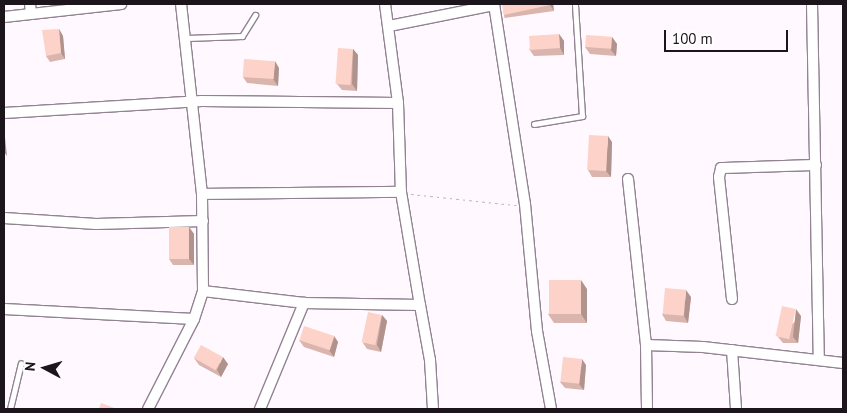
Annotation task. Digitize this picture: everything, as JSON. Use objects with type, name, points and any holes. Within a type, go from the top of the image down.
[{"type":"street","points":[[4,17],[31,9],[115,4]]},
{"type":"street","points":[[148,409],[194,319],[203,291],[202,194],[187,38],[181,4]]},
{"type":"street","points":[[385,4],[398,104],[401,192],[430,360],[433,409]]},
{"type":"street","points":[[389,26],[494,4],[524,204],[537,331],[551,409]]},
{"type":"street","points":[[812,4],[819,359]]},
{"type":"street","points":[[4,113],[193,102],[398,104]]},
{"type":"street","points":[[732,299],[718,177],[721,168],[816,165]]},
{"type":"street","points":[[628,179],[646,345],[647,409]]},
{"type":"street","points":[[202,194],[401,192]]},
{"type":"street","points":[[4,218],[96,224],[203,221]]},
{"type":"street","points":[[203,291],[304,304],[420,305]]},
{"type":"street","points":[[260,409],[304,304]]},
{"type":"street","points":[[4,309],[194,319]]},
{"type":"street","points":[[646,345],[732,350],[843,363]]},
{"type":"street","points":[[732,350],[736,409]]},
{"type":"lane","points":[[534,124],[582,116],[574,4]]},
{"type":"lane","points":[[187,38],[242,36],[255,16]]},
{"type":"lane","points":[[10,409],[21,363]]},
{"type":"path","points":[[401,192],[502,205],[524,204]]},
{"type":"building","points":[[502,4],[550,4],[550,5],[504,15]]},
{"type":"building","points":[[59,29],[61,53],[46,56],[42,30]]},
{"type":"building","points":[[559,34],[560,48],[530,50],[529,36]]},
{"type":"building","points":[[586,35],[612,37],[611,49],[585,47]]},
{"type":"building","points":[[338,48],[353,49],[350,85],[335,84]]},
{"type":"building","points":[[244,59],[275,61],[274,79],[243,77]]},
{"type":"building","points":[[589,135],[608,136],[606,171],[587,170]]},
{"type":"building","points":[[169,227],[189,227],[189,259],[169,259]]},
{"type":"building","points":[[549,280],[581,280],[581,314],[549,314]]},
{"type":"building","points":[[665,288],[686,290],[684,316],[663,314]]},
{"type":"building","points":[[782,306],[796,309],[789,339],[776,336]]},
{"type":"building","points":[[368,312],[382,315],[375,345],[362,342]]},
{"type":"building","points":[[304,326],[334,336],[330,350],[299,340]]},
{"type":"building","points":[[201,345],[223,357],[216,370],[194,358]]},
{"type":"building","points":[[563,357],[582,359],[579,384],[560,382]]},
{"type":"building","points":[[101,403],[117,409],[99,409]]}]
